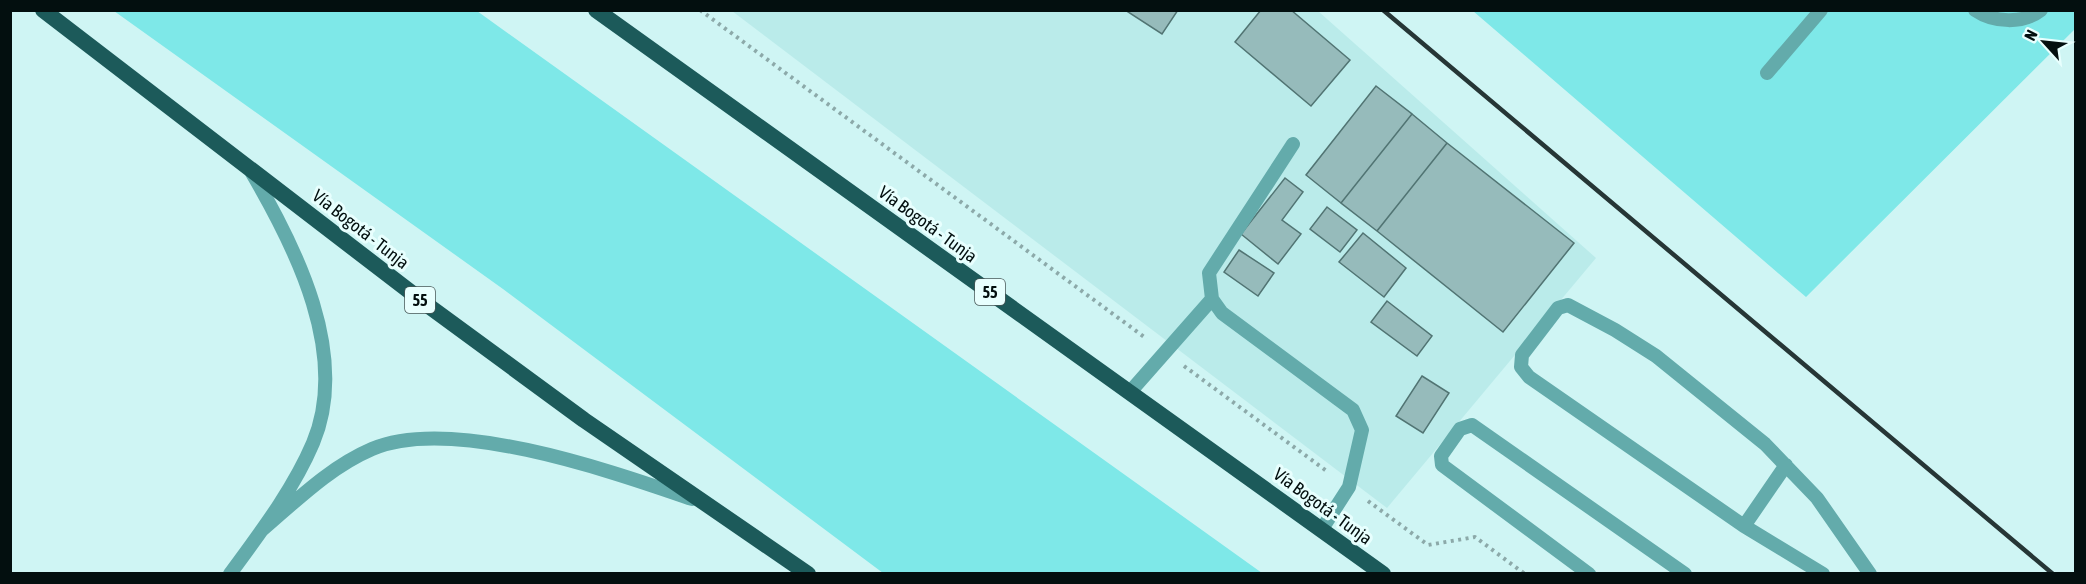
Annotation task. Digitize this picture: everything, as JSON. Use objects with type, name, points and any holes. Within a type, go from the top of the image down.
[{"type":"highway","name":"Vía Bogotá - Tunja","points":[[43,10],[430,308],[702,502],[808,573]]},
{"type":"highway","name":"Vía Bogotá - Tunja","points":[[596,10],[1383,573]]},
{"type":"lane","points":[[1767,73],[1821,10]]},
{"type":"lane","points":[[1975,10],[2002,20],[2031,18],[2041,10]]},
{"type":"lane","points":[[1293,144],[1209,273],[1212,299],[1222,313],[1353,410],[1362,430],[1349,487],[1322,529]]},
{"type":"lane","points":[[230,573],[262,530],[314,441],[323,407],[325,378],[322,348],[309,288],[285,229],[248,167]]},
{"type":"lane","points":[[1130,392],[1212,299]]},
{"type":"lane","points":[[1823,573],[1744,526],[1529,377],[1521,367],[1522,355],[1558,308],[1568,305],[1615,330],[1656,356],[1765,444],[1817,498],[1870,573]]},
{"type":"lane","points":[[1590,573],[1442,465],[1441,456],[1460,429],[1472,425],[1684,573]]},
{"type":"lane","points":[[262,530],[316,482],[344,464],[374,448],[414,440],[454,441],[536,451],[616,473],[702,502]]},
{"type":"lane","points":[[1744,526],[1786,465]]},
{"type":"path","points":[[700,10],[1428,545],[1475,537],[1525,573]]},
{"type":"shaded area","points":[[2075,10],[2076,28],[1806,297],[1473,11]]},
{"type":"shaded area","points":[[114,11],[477,11],[1262,573],[883,573],[503,289]]},
{"type":"shaded area","points":[[732,11],[1318,11],[1596,258],[1387,508]]},
{"type":"building","points":[[1125,10],[1178,10],[1162,34]]},
{"type":"building","points":[[1261,10],[1291,10],[1350,60],[1311,106],[1235,42]]},
{"type":"building","points":[[1376,86],[1412,114],[1341,203],[1306,175]]},
{"type":"building","points":[[1412,114],[1447,143],[1377,231],[1341,203]]},
{"type":"building","points":[[1447,143],[1574,243],[1503,332],[1377,231]]},
{"type":"building","points":[[1285,178],[1303,192],[1282,220],[1301,234],[1278,264],[1241,234]]},
{"type":"building","points":[[1327,207],[1357,230],[1340,252],[1310,229]]},
{"type":"building","points":[[1363,233],[1406,268],[1384,297],[1339,262]]},
{"type":"building","points":[[1239,250],[1274,273],[1258,296],[1224,272]]},
{"type":"building","points":[[1387,301],[1432,336],[1417,356],[1371,322]]},
{"type":"building","points":[[1422,376],[1449,393],[1423,433],[1396,416]]},
{"type":"railway","points":[[1383,10],[2053,574]]}]
